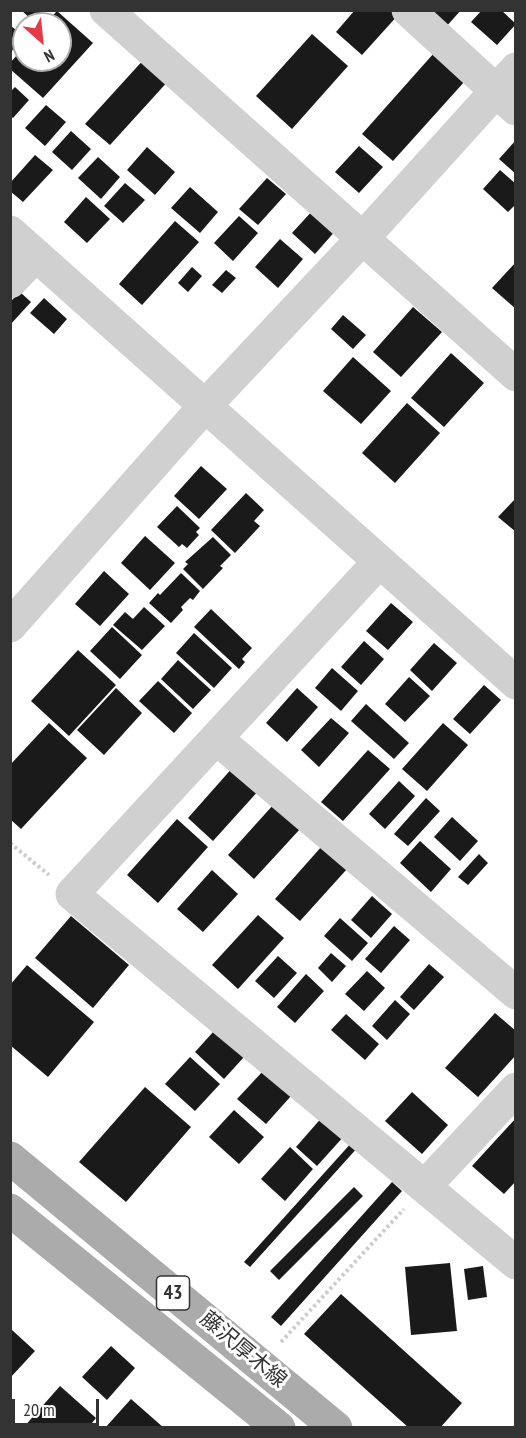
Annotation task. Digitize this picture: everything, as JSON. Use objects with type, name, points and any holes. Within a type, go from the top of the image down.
[{"type":"main road","name":"藤沢厚木線","points":[[10,1158],[336,1428]]},
{"type":"main road","name":"藤沢厚木線","points":[[10,1210],[279,1428]]},
{"type":"street","points":[[106,10],[516,375]]},
{"type":"street","points":[[10,626],[204,407],[363,238],[509,89],[408,10]]},
{"type":"street","points":[[10,232],[516,683]]},
{"type":"street","points":[[10,282],[36,255]]},
{"type":"street","points":[[379,562],[72,894],[516,1263]]},
{"type":"street","points":[[217,739],[516,993]]},
{"type":"street","points":[[425,1186],[516,1089]]},
{"type":"path","points":[[10,843],[72,894]]},
{"type":"path","points":[[260,1365],[425,1186]]},
{"type":"building","points":[[21,10],[43,10],[41,12]]},
{"type":"building","points":[[355,10],[396,10],[399,14],[362,55],[336,32]]},
{"type":"building","points":[[426,10],[461,10],[445,28]]},
{"type":"building","points":[[482,10],[501,10],[516,24],[497,45],[471,22]]},
{"type":"building","points":[[72,24],[93,43],[72,66]]},
{"type":"building","points":[[10,25],[12,27],[12,51],[10,53]]},
{"type":"building","points":[[312,34],[348,66],[292,129],[256,96]]},
{"type":"building","points":[[434,53],[465,81],[393,161],[362,134]]},
{"type":"building","points":[[146,57],[170,79],[110,145],[85,124]]},
{"type":"building","points":[[13,72],[67,72],[43,98]]},
{"type":"building","points":[[15,87],[29,100],[13,118],[10,116],[10,92]]},
{"type":"building","points":[[46,105],[66,122],[45,146],[25,128]]},
{"type":"building","points":[[71,131],[91,149],[72,170],[52,152]]},
{"type":"building","points":[[516,140],[516,174],[499,159]]},
{"type":"building","points":[[359,146],[383,167],[359,193],[335,172]]},
{"type":"building","points":[[147,147],[175,172],[155,195],[127,170]]},
{"type":"building","points":[[35,155],[53,170],[23,202],[10,191],[10,183]]},
{"type":"building","points":[[98,157],[120,177],[101,199],[78,178]]},
{"type":"building","points":[[500,170],[516,184],[516,204],[508,212],[483,189]]},
{"type":"building","points":[[267,178],[286,194],[258,225],[239,209]]},
{"type":"building","points":[[125,183],[145,200],[123,223],[104,206]]},
{"type":"building","points":[[190,187],[218,212],[200,233],[171,208]]},
{"type":"building","points":[[86,197],[110,219],[87,243],[64,222]]},
{"type":"building","points":[[314,209],[337,229],[315,254],[292,233]]},
{"type":"building","points":[[239,216],[258,233],[233,261],[214,243]]},
{"type":"building","points":[[175,221],[199,242],[142,305],[119,284]]},
{"type":"building","points":[[280,239],[303,259],[278,288],[255,267]]},
{"type":"building","points":[[516,262],[516,309],[492,288]]},
{"type":"building","points":[[192,267],[202,276],[188,292],[178,283]]},
{"type":"building","points":[[226,270],[236,278],[222,293],[212,285]]},
{"type":"building","points":[[20,292],[31,302],[10,325],[10,302]]},
{"type":"building","points":[[44,298],[67,319],[54,334],[30,313]]},
{"type":"building","points":[[413,307],[442,332],[401,377],[373,352]]},
{"type":"building","points":[[343,315],[366,335],[353,349],[331,329]]},
{"type":"building","points":[[451,353],[484,383],[444,427],[411,398]]},
{"type":"building","points":[[353,357],[391,391],[361,424],[323,391]]},
{"type":"building","points":[[407,403],[440,433],[395,483],[362,453]]},
{"type":"building","points":[[201,466],[227,489],[199,519],[174,496]]},
{"type":"building","points":[[246,493],[264,510],[254,521],[260,526],[235,553],[211,530]]},
{"type":"building","points":[[516,498],[516,532],[498,517]]},
{"type":"building","points":[[177,506],[200,528],[196,532],[199,535],[187,548],[182,544],[179,547],[157,527]]},
{"type":"building","points":[[145,536],[175,563],[150,590],[121,563]]},
{"type":"building","points":[[213,537],[231,555],[220,566],[223,568],[203,589],[183,569],[188,564],[185,562]]},
{"type":"building","points":[[104,571],[129,594],[100,626],[75,604]]},
{"type":"building","points":[[181,573],[200,591],[193,600],[190,598],[181,607],[183,610],[171,623],[149,603]]},
{"type":"building","points":[[391,603],[413,622],[388,650],[366,631]]},
{"type":"building","points":[[144,607],[165,626],[142,650],[113,625],[125,612],[133,619]]},
{"type":"building","points":[[211,609],[252,648],[242,659],[245,662],[239,669],[194,627]]},
{"type":"building","points":[[112,627],[142,655],[120,679],[90,651]]},
{"type":"building","points":[[194,633],[232,668],[214,688],[176,653]]},
{"type":"building","points":[[364,641],[384,659],[361,685],[341,667]]},
{"type":"building","points":[[434,643],[457,663],[432,691],[410,670]]},
{"type":"building","points":[[78,650],[116,685],[69,736],[31,701]]},
{"type":"building","points":[[178,660],[211,690],[193,709],[161,679]]},
{"type":"building","points":[[332,668],[358,691],[341,711],[315,688]]},
{"type":"building","points":[[409,677],[430,696],[405,722],[385,704]]},
{"type":"building","points":[[158,681],[192,713],[174,733],[139,701]]},
{"type":"building","points":[[484,685],[501,700],[470,734],[453,719]]},
{"type":"building","points":[[116,688],[142,713],[104,755],[77,730]]},
{"type":"building","points":[[297,688],[318,707],[287,742],[266,723]]},
{"type":"building","points":[[366,704],[409,743],[394,759],[351,721]]},
{"type":"building","points":[[331,718],[349,733],[319,767],[301,750]]},
{"type":"building","points":[[49,723],[87,758],[21,829],[10,819],[10,765]]},
{"type":"building","points":[[443,723],[468,745],[427,791],[402,769]]},
{"type":"building","points":[[368,750],[390,769],[343,821],[321,802]]},
{"type":"building","points":[[234,766],[260,789],[213,841],[188,818]]},
{"type":"building","points":[[399,781],[415,796],[385,829],[369,814]]},
{"type":"building","points":[[426,798],[440,811],[408,846],[394,834]]},
{"type":"building","points":[[274,804],[301,828],[254,879],[228,855]]},
{"type":"building","points":[[452,817],[478,841],[460,861],[434,837]]},
{"type":"building","points":[[177,819],[208,847],[158,903],[127,875]]},
{"type":"building","points":[[420,841],[451,869],[431,892],[400,863]]},
{"type":"building","points":[[322,846],[347,869],[300,921],[275,899]]},
{"type":"building","points":[[479,854],[488,863],[468,885],[458,877]]},
{"type":"building","points":[[212,870],[238,894],[203,932],[177,909]]},
{"type":"building","points":[[372,896],[392,914],[371,938],[351,920]]},
{"type":"building","points":[[258,915],[284,938],[238,989],[212,965]]},
{"type":"building","points":[[71,916],[129,965],[93,1008],[35,958]]},
{"type":"building","points":[[340,918],[368,943],[352,961],[324,936]]},
{"type":"building","points":[[394,926],[410,940],[381,973],[365,959]]},
{"type":"building","points":[[331,953],[346,966],[332,982],[318,968]]},
{"type":"building","points":[[278,956],[297,973],[274,998],[255,981]]},
{"type":"building","points":[[429,964],[444,977],[414,1010],[400,997]]},
{"type":"building","points":[[27,965],[94,1022],[48,1077],[10,1045],[10,985]]},
{"type":"building","points":[[367,971],[385,988],[364,1011],[345,994]]},
{"type":"building","points":[[306,974],[324,991],[295,1023],[277,1007]]},
{"type":"building","points":[[395,1000],[410,1014],[387,1040],[372,1026]]},
{"type":"building","points":[[495,1013],[516,1031],[516,1055],[478,1097],[445,1068]]},
{"type":"building","points":[[346,1014],[379,1044],[365,1060],[331,1030]]},
{"type":"building","points":[[214,1031],[244,1057],[224,1079],[195,1052]]},
{"type":"building","points":[[190,1057],[220,1084],[195,1111],[165,1084]]},
{"type":"building","points":[[263,1071],[291,1096],[266,1124],[237,1099]]},
{"type":"building","points":[[145,1087],[191,1127],[126,1202],[79,1162]]},
{"type":"building","points":[[412,1092],[448,1125],[422,1154],[385,1121]]},
{"type":"building","points":[[234,1110],[264,1137],[239,1164],[209,1137]]},
{"type":"building","points":[[324,1115],[345,1135],[317,1166],[296,1147]]},
{"type":"building","points":[[516,1118],[516,1181],[504,1194],[472,1166]]},
{"type":"building","points":[[353,1141],[359,1146],[250,1267],[244,1262]]},
{"type":"building","points":[[290,1147],[313,1169],[285,1201],[261,1179]]},
{"type":"building","points":[[392,1182],[402,1191],[281,1326],[271,1317]]},
{"type":"building","points":[[354,1187],[363,1196],[279,1280],[270,1271]]},
{"type":"building","points":[[450,1263],[457,1331],[411,1335],[405,1267]]},
{"type":"building","points":[[483,1266],[487,1297],[468,1300],[464,1269]]},
{"type":"building","points":[[341,1294],[462,1403],[440,1428],[409,1428],[304,1334]]},
{"type":"building","points":[[12,1330],[35,1351],[10,1378],[10,1331]]},
{"type":"building","points":[[111,1346],[135,1368],[107,1400],[82,1377]]},
{"type":"building","points":[[60,1386],[96,1418],[88,1428],[23,1428]]},
{"type":"building","points":[[131,1399],[164,1428],[105,1428]]}]
